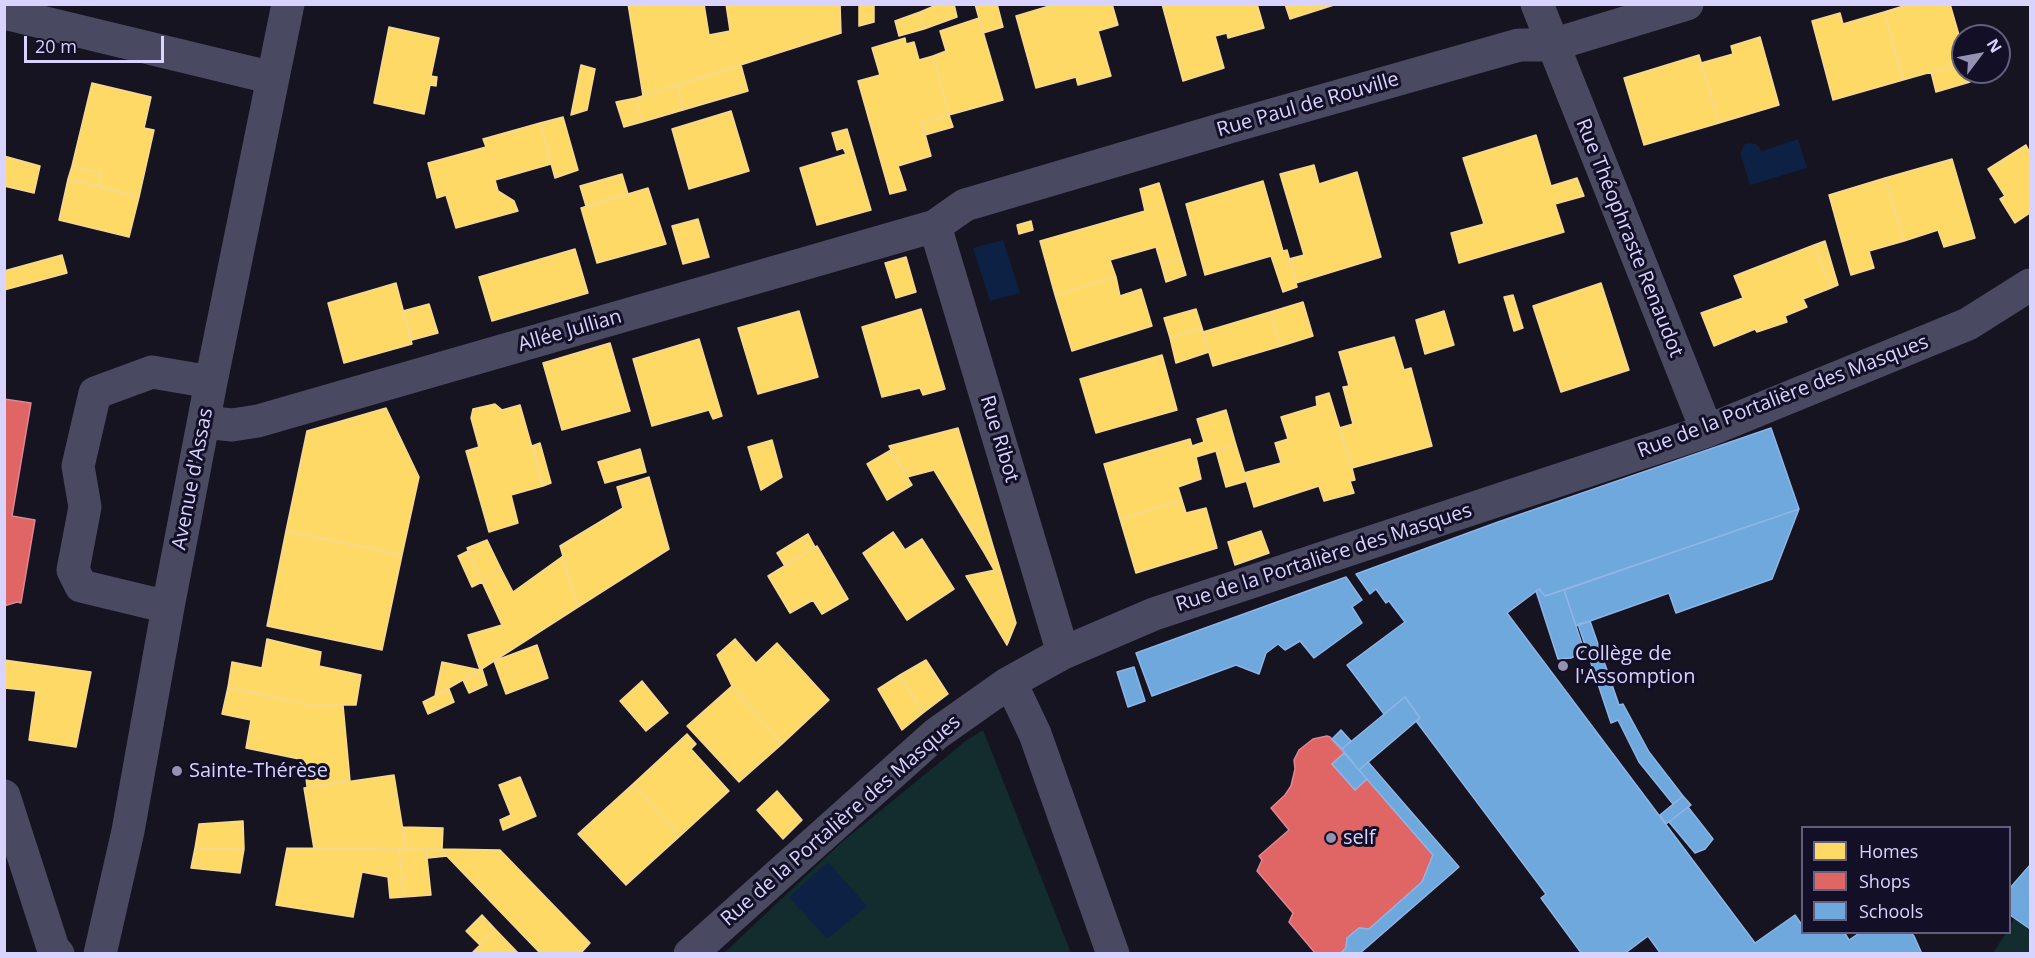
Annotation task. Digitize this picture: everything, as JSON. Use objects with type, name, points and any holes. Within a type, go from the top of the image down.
[{"type":"street","name":"Avenue d'Assas","points":[[100,954],[128,831],[211,382],[288,4]]},
{"type":"street","name":"Rue Théophraste Renaudot","points":[[1537,4],[1707,431]]},
{"type":"street","name":"Rue Paul de Rouville","points":[[935,226],[965,205],[1519,45],[1552,45],[1687,4]]},
{"type":"street","points":[[4,13],[273,78]]},
{"type":"street","name":"Allée Jullian","points":[[204,422],[232,424],[258,421],[935,226]]},
{"type":"street","name":"Rue Ribot","points":[[935,226],[1063,653]]},
{"type":"street","name":"Rue de la Portalière des Masques","points":[[690,954],[936,734],[1007,684],[1063,653],[1154,614],[1707,431],[1968,324],[2031,285]]},
{"type":"street","points":[[168,607],[81,586],[73,570],[85,507],[78,466],[95,393],[152,372],[211,382]]},
{"type":"street","points":[[1007,684],[1017,696],[1035,734],[1113,954]]},
{"type":"street","points":[[4,796],[53,948],[58,954]]},
{"type":"green space","points":[[983,730],[1071,953],[723,954],[841,843],[967,740]]},
{"type":"green space","points":[[2014,918],[2030,930],[2030,953],[1993,953],[2005,934],[2011,934]]},
{"type":"water","points":[[1798,139],[1807,168],[1750,185],[1741,156],[1745,144],[1756,144],[1762,151]]},
{"type":"water","points":[[1003,240],[1020,293],[990,301],[973,248]]},
{"type":"water","points":[[828,862],[867,906],[827,939],[789,897]]},
{"type":"building: Homes","points":[[628,4],[704,4],[709,35],[730,31],[726,4],[840,4],[841,33],[643,96]]},
{"type":"building: Homes","points":[[859,4],[874,4],[874,22],[859,26]]},
{"type":"building: Homes","points":[[939,4],[954,4],[957,17],[924,29],[920,12]]},
{"type":"building: Homes","points":[[975,4],[997,4],[1003,27],[983,33]]},
{"type":"building: Homes","points":[[1056,4],[1112,4],[1118,25],[1098,31],[1111,76],[1078,85],[1076,77],[1036,88],[1016,16]]},
{"type":"building: Homes","points":[[1162,4],[1257,4],[1264,28],[1228,38],[1227,33],[1215,36],[1224,68],[1183,81]]},
{"type":"building: Homes","points":[[1285,4],[1337,4],[1290,19]]},
{"type":"building: Homes","points":[[1910,4],[1950,4],[1956,24],[1951,24],[1951,66],[1903,80],[1884,12]]},
{"type":"building: Homes","points":[[920,12],[924,29],[899,36],[895,21]]},
{"type":"building: Homes","points":[[1884,12],[1903,80],[1833,100],[1812,21],[1840,13],[1843,24]]},
{"type":"building: Homes","points":[[979,18],[1003,100],[949,115],[933,56],[946,51],[940,31]]},
{"type":"building: Homes","points":[[389,27],[439,38],[431,76],[437,77],[436,86],[430,85],[424,114],[374,103]]},
{"type":"building: Homes","points":[[1760,37],[1779,105],[1719,123],[1701,63],[1733,54],[1731,46]]},
{"type":"building: Homes","points":[[905,38],[906,44],[914,42],[919,60],[933,56],[949,115],[922,123],[931,156],[898,166],[906,190],[890,194],[858,81],[880,75],[872,48]]},
{"type":"building: Homes","points":[[1699,55],[1719,123],[1644,145],[1624,78]]},
{"type":"building: Homes","points":[[581,65],[595,69],[587,110],[571,115]]},
{"type":"building: Homes","points":[[741,65],[748,91],[683,110],[677,85]]},
{"type":"building: Homes","points":[[1951,66],[1951,84],[1963,84],[1936,92],[1931,72]]},
{"type":"building: Homes","points":[[92,83],[151,97],[144,128],[154,130],[139,197],[98,186],[101,173],[72,166]]},
{"type":"building: Homes","points":[[677,85],[683,110],[642,122],[636,98]]},
{"type":"building: Homes","points":[[636,98],[642,122],[624,127],[616,102]]},
{"type":"building: Homes","points":[[731,111],[749,171],[689,189],[672,129]]},
{"type":"building: Homes","points":[[949,115],[953,127],[925,135],[922,123]]},
{"type":"building: Homes","points":[[563,117],[578,170],[555,178],[540,123]]},
{"type":"building: Homes","points":[[540,123],[551,164],[495,180],[498,191],[514,201],[518,211],[456,228],[446,195],[437,198],[428,163],[486,147],[483,139]]},
{"type":"building: Homes","points":[[847,129],[871,210],[817,225],[800,168],[846,154],[843,148],[837,150],[832,133]]},
{"type":"building: Homes","points":[[1536,135],[1551,186],[1577,178],[1584,196],[1555,204],[1564,232],[1459,263],[1451,233],[1484,224],[1463,158]]},
{"type":"building: Homes","points":[[2026,145],[2030,153],[2030,213],[2015,223],[2000,199],[2005,196],[1988,169]]},
{"type":"building: Homes","points":[[4,156],[40,166],[34,193],[4,186]]},
{"type":"building: Homes","points":[[1952,159],[1975,238],[1944,247],[1938,230],[1904,241],[1885,178]]},
{"type":"building: Homes","points":[[1314,165],[1319,184],[1357,172],[1381,257],[1296,283],[1289,259],[1304,255],[1280,174]]},
{"type":"building: Homes","points":[[72,166],[101,173],[98,186],[68,179]]},
{"type":"building: Homes","points":[[622,174],[628,194],[586,206],[580,186]]},
{"type":"building: Homes","points":[[1885,178],[1904,241],[1869,251],[1874,268],[1851,275],[1829,195]]},
{"type":"building: Homes","points":[[68,179],[139,197],[129,237],[59,220]]},
{"type":"building: Homes","points":[[1263,181],[1283,251],[1287,250],[1297,287],[1283,292],[1271,256],[1205,275],[1186,204]]},
{"type":"building: Homes","points":[[1159,183],[1181,258],[1161,264],[1156,247],[1110,260],[1116,277],[1055,295],[1040,241],[1145,211],[1140,189]]},
{"type":"building: Homes","points":[[648,188],[666,244],[597,263],[581,208]]},
{"type":"building: Homes","points":[[698,219],[709,257],[683,264],[672,226]]},
{"type":"building: Homes","points":[[1031,221],[1033,230],[1019,234],[1017,225]]},
{"type":"building: Homes","points":[[1825,241],[1838,285],[1831,288],[1814,245]]},
{"type":"building: Homes","points":[[1814,245],[1831,288],[1803,299],[1807,307],[1785,316],[1787,322],[1757,332],[1755,329],[1714,346],[1701,313],[1743,298],[1734,276]]},
{"type":"building: Homes","points":[[575,249],[588,293],[492,321],[479,277]]},
{"type":"building: Homes","points":[[62,255],[67,273],[4,290],[4,271]]},
{"type":"building: Homes","points":[[906,257],[916,292],[896,298],[885,263]]},
{"type":"building: Homes","points":[[1181,258],[1186,275],[1166,282],[1161,264]]},
{"type":"building: Homes","points":[[1116,277],[1120,296],[1141,289],[1152,326],[1072,351],[1055,295]]},
{"type":"building: Homes","points":[[396,283],[412,344],[344,363],[328,303]]},
{"type":"building: Homes","points":[[1601,283],[1629,370],[1561,392],[1533,306]]},
{"type":"building: Homes","points":[[1513,295],[1523,328],[1514,331],[1504,297]]},
{"type":"building: Homes","points":[[1303,302],[1313,336],[1281,346],[1270,312]]},
{"type":"building: Homes","points":[[429,304],[438,333],[412,340],[403,311]]},
{"type":"building: Homes","points":[[921,309],[945,389],[923,395],[920,388],[882,397],[862,327]]},
{"type":"building: Homes","points":[[1196,309],[1202,328],[1170,338],[1164,318]]},
{"type":"building: Homes","points":[[799,311],[818,377],[758,394],[738,328]]},
{"type":"building: Homes","points":[[1444,311],[1454,345],[1425,354],[1416,320]]},
{"type":"building: Homes","points":[[1270,312],[1281,346],[1213,366],[1203,332]]},
{"type":"building: Homes","points":[[1202,328],[1209,352],[1176,363],[1170,338]]},
{"type":"building: Homes","points":[[1394,337],[1404,370],[1411,368],[1432,446],[1352,468],[1339,428],[1353,424],[1343,387],[1349,386],[1339,352]]},
{"type":"building: Homes","points":[[699,339],[722,416],[713,419],[709,410],[652,426],[633,359]]},
{"type":"building: Homes","points":[[610,343],[630,411],[562,430],[543,363]]},
{"type":"building: Homes","points":[[1162,355],[1177,410],[1096,433],[1080,379]]},
{"type":"building: Homes","points":[[1329,393],[1355,480],[1350,481],[1354,493],[1324,501],[1319,486],[1254,507],[1244,473],[1281,463],[1275,443],[1288,439],[1281,417],[1317,406],[1316,397]]},
{"type":"building: Homes","points":[[495,404],[502,410],[520,405],[543,486],[511,495],[518,523],[489,532],[466,451],[479,447],[471,418],[473,409]]},
{"type":"building: Homes","points":[[386,408],[419,477],[402,555],[286,531],[307,431]]},
{"type":"building: Homes","points":[[1226,410],[1236,445],[1196,457],[1201,479],[1178,487],[1182,500],[1120,519],[1104,464],[1190,439],[1192,446],[1204,442],[1197,419]]},
{"type":"building: Homes","points":[[958,428],[993,546],[982,549],[934,470],[907,477],[889,446]]},
{"type":"building: Homes","points":[[772,440],[782,477],[761,490],[748,447]]},
{"type":"building: Homes","points":[[540,443],[551,483],[543,486],[532,446]]},
{"type":"building: Homes","points":[[1236,445],[1247,481],[1226,487],[1216,451]]},
{"type":"building: Homes","points":[[640,449],[646,472],[605,483],[598,462]]},
{"type":"building: Homes","points":[[891,450],[912,485],[887,500],[867,464]]},
{"type":"building: Homes","points":[[649,477],[669,549],[578,607],[560,546],[623,508],[617,487]]},
{"type":"building: Homes","points":[[1182,500],[1186,513],[1206,508],[1217,548],[1136,573],[1120,519]]},
{"type":"building: Homes","points":[[286,531],[402,555],[382,650],[267,626]]},
{"type":"building: Homes","points":[[1261,531],[1269,553],[1235,565],[1228,542]]},
{"type":"building: Homes","points":[[893,532],[905,550],[922,539],[954,589],[907,620],[863,553]]},
{"type":"building: Homes","points":[[808,534],[815,547],[785,566],[777,553]]},
{"type":"building: Homes","points":[[487,540],[501,569],[482,582],[467,548]]},
{"type":"building: Homes","points":[[817,546],[848,599],[822,614],[813,600],[790,613],[768,576]]},
{"type":"building: Homes","points":[[993,546],[1000,569],[994,570],[982,549]]},
{"type":"building: Homes","points":[[468,551],[482,582],[472,587],[458,556]]},
{"type":"building: Homes","points":[[563,556],[578,607],[480,670],[468,635],[502,625],[482,582],[501,569],[513,592]]},
{"type":"building: Homes","points":[[1000,569],[1016,623],[1007,645],[966,576]]},
{"type":"building: Homes","points":[[267,639],[321,652],[319,666],[361,675],[356,705],[310,705],[228,687],[232,662],[262,668]]},
{"type":"building: Homes","points":[[735,639],[756,663],[777,643],[829,700],[782,744],[732,686],[717,655]]},
{"type":"building: Homes","points":[[537,645],[548,678],[506,694],[494,661]]},
{"type":"building: Homes","points":[[4,660],[91,672],[76,747],[29,740],[36,691],[4,688]]},
{"type":"building: Homes","points":[[926,660],[948,694],[923,713],[900,675]]},
{"type":"building: Homes","points":[[442,662],[480,670],[435,696]]},
{"type":"building: Homes","points":[[482,669],[487,685],[469,693],[463,680]]},
{"type":"building: Homes","points":[[900,675],[923,713],[902,730],[878,689]]},
{"type":"building: Homes","points":[[642,681],[668,713],[646,731],[620,701]]},
{"type":"building: Homes","points":[[732,686],[782,744],[739,782],[687,726]]},
{"type":"building: Homes","points":[[228,687],[310,705],[343,705],[350,781],[307,787],[304,760],[246,748],[251,720],[222,714]]},
{"type":"building: Homes","points":[[449,689],[454,702],[428,714],[423,702]]},
{"type":"building: Homes","points":[[687,734],[696,744],[691,749],[729,791],[680,836],[633,784]]},
{"type":"building: Homes","points":[[394,775],[406,849],[314,849],[304,788]]},
{"type":"building: Homes","points":[[520,777],[536,816],[503,830],[500,820],[511,815],[499,785]]},
{"type":"building: Homes","points":[[633,784],[680,836],[626,885],[578,834]]},
{"type":"building: Homes","points":[[777,791],[802,820],[783,839],[757,810]]},
{"type":"building: Homes","points":[[243,821],[244,849],[195,848],[199,824]]},
{"type":"building: Homes","points":[[403,827],[443,828],[442,849],[406,849]]},
{"type":"building: Homes","points":[[195,848],[244,849],[240,873],[191,868]]},
{"type":"building: Homes","points":[[287,848],[399,849],[404,897],[390,898],[388,877],[362,872],[353,917],[276,905]]},
{"type":"building: Homes","points":[[399,849],[426,849],[431,895],[404,897]]},
{"type":"building: Homes","points":[[426,849],[440,849],[447,856],[428,858]]},
{"type":"building: Homes","points":[[440,849],[500,850],[590,943],[580,954],[541,954]]},
{"type":"building: Homes","points":[[482,915],[495,929],[480,945],[466,931]]},
{"type":"building: Homes","points":[[495,929],[519,954],[471,954],[480,945]]},
{"type":"building: Shops","points":[[4,399],[31,403],[12,516],[35,520],[21,603],[4,606]]},
{"type":"building: Shops","points":[[1327,736],[1344,753],[1332,764],[1355,790],[1367,779],[1433,855],[1422,882],[1369,929],[1359,928],[1347,938],[1346,948],[1340,954],[1316,954],[1289,922],[1293,913],[1257,871],[1262,860],[1259,856],[1289,830],[1271,808],[1291,786],[1295,769],[1294,760],[1299,750],[1313,739]]},
{"type":"building: Schools","points":[[1771,428],[1799,509],[1545,596],[1539,589],[1507,613],[1755,943],[1795,915],[1801,924],[1801,934],[1845,934],[1849,940],[1858,934],[1912,934],[1922,954],[1661,954],[1648,936],[1624,954],[1582,954],[1541,898],[1546,894],[1416,721],[1420,718],[1405,697],[1384,714],[1347,665],[1405,622],[1389,601],[1386,603],[1376,589],[1370,594],[1356,574],[1498,522]]},
{"type":"building: Schools","points":[[1799,509],[1772,579],[1676,613],[1669,593],[1576,626],[1564,590]]},
{"type":"building: Schools","points":[[1346,577],[1362,600],[1352,607],[1362,623],[1314,658],[1300,641],[1285,650],[1278,644],[1266,653],[1259,674],[1236,665],[1152,696],[1136,653]]},
{"type":"building: Schools","points":[[1539,589],[1545,596],[1564,590],[1584,650],[1581,653],[1571,658],[1558,659],[1536,591]]},
{"type":"building: Schools","points":[[1590,621],[1619,705],[1623,704],[1649,752],[1683,796],[1673,804],[1639,762],[1618,720],[1611,723],[1578,624]]},
{"type":"building: Schools","points":[[1134,667],[1145,701],[1128,707],[1117,672]]},
{"type":"building: Schools","points":[[1405,697],[1420,718],[1359,770],[1342,749]]},
{"type":"building: Schools","points":[[1341,730],[1351,741],[1342,749],[1332,739]]},
{"type":"building: Schools","points":[[1344,753],[1367,779],[1355,790],[1332,764]]},
{"type":"building: Schools","points":[[1368,762],[1459,867],[1359,954],[1340,954],[1346,948],[1347,938],[1359,928],[1369,929],[1422,882],[1433,855],[1359,770]]},
{"type":"building: Schools","points":[[1683,796],[1691,805],[1666,824],[1660,815]]},
{"type":"building: Schools","points":[[1688,807],[1713,839],[1705,849],[1695,853],[1669,822]]},
{"type":"building: Schools","points":[[2030,865],[2030,929],[2011,916],[2011,887]]},
{"type":"place","name":"Collège de l'Assomption","points":[[1563,666]]},
{"type":"place","name":"Sainte-Thérèse","points":[[177,771]]},
{"type":"place","name":"self","points":[[1331,838]]}]
